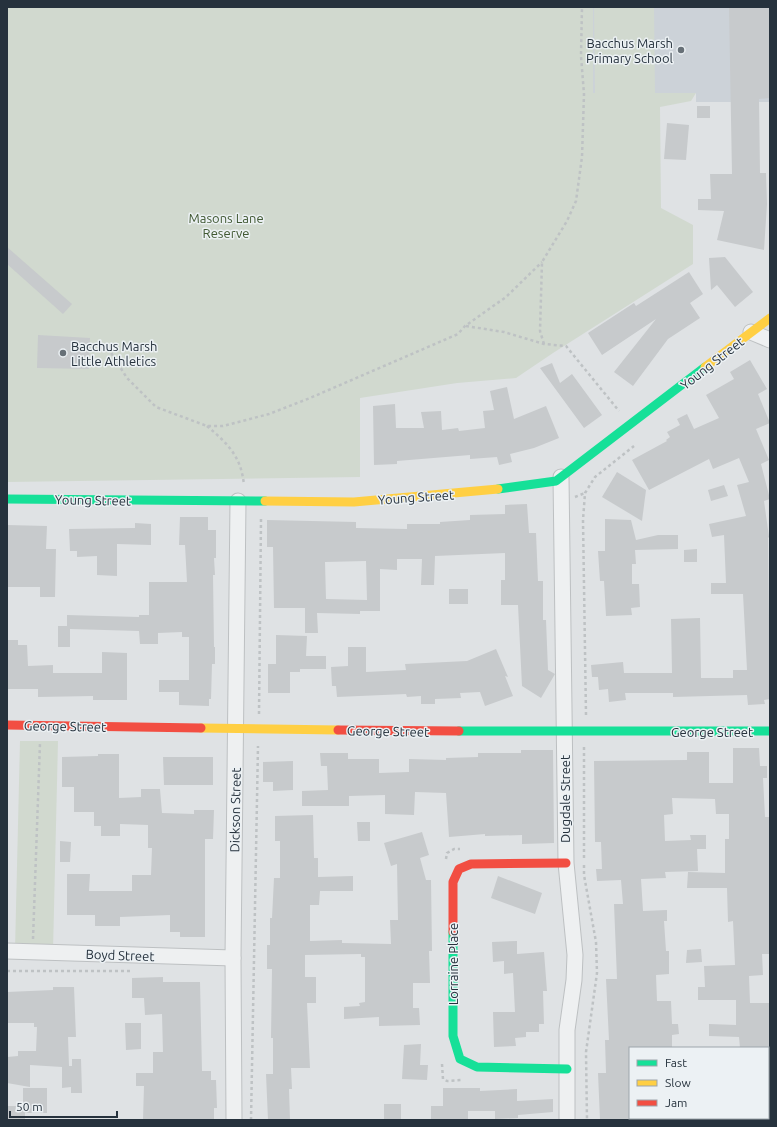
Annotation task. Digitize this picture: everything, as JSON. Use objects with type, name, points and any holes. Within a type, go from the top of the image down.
[{"type":"street","name":"Young Street","points":[[7,499],[354,502],[487,492],[556,481],[770,318]]},
{"type":"street","points":[[751,332],[770,340]]},
{"type":"street","name":"Dugdale Street","points":[[561,477],[566,863],[576,955],[567,1030],[567,1120]]},
{"type":"street","name":"Dickson Street","points":[[234,1120],[233,958],[236,730],[242,501]]},
{"type":"street","name":"George Street","points":[[7,725],[236,730],[565,733],[770,731]]},
{"type":"street","name":"Lorraine Place","points":[[566,863],[471,864],[459,869],[453,882],[453,1036],[460,1059],[477,1067],[567,1069]]},
{"type":"street","name":"Boyd Street","points":[[7,951],[233,958]]},
{"type":"path","points":[[108,348],[127,378],[156,407],[207,426],[223,426],[269,414],[310,398],[431,347],[458,334],[465,326],[506,297],[542,262],[567,221],[576,201],[582,157],[584,94],[581,56],[582,7]]},
{"type":"path","points":[[542,262],[540,331],[544,344]]},
{"type":"path","points":[[465,326],[504,332],[544,344],[566,346],[631,425]]},
{"type":"path","points":[[207,426],[234,452],[243,470],[242,501]]},
{"type":"path","points":[[586,717],[583,520],[585,493],[595,477],[638,442]]},
{"type":"path","points":[[259,715],[260,521],[262,515]]},
{"type":"path","points":[[33,742],[48,743]]},
{"type":"path","points":[[33,943],[40,742]]},
{"type":"path","points":[[251,1120],[258,744]]},
{"type":"path","points":[[584,745],[584,875],[596,942],[597,973],[586,1052],[587,1120]]},
{"type":"path","points":[[445,862],[447,853],[454,849],[461,849]]},
{"type":"path","points":[[7,971],[139,971]]},
{"type":"path","points":[[442,1059],[443,1079],[447,1081],[469,1080]]},
{"type":"shaded area","name":"Bacchus Marsh Primary School","points":[[593,7],[770,7],[770,102],[696,102],[696,93],[593,93]]},
{"type":"green space","name":"Masons Lane Reserve","points":[[7,7],[593,7],[593,93],[595,93],[594,7],[654,7],[655,93],[696,93],[691,101],[660,107],[661,208],[693,225],[693,264],[516,378],[457,383],[360,398],[360,477],[7,482]]},
{"type":"green space","points":[[20,741],[58,741],[53,951],[15,950]]},
{"type":"building","points":[[770,7],[770,98],[759,99],[760,173],[766,173],[767,204],[764,250],[717,240],[724,211],[698,210],[698,199],[711,199],[710,174],[732,174],[729,8]]},
{"type":"building","points":[[697,106],[710,106],[710,118],[697,118]]},
{"type":"building","points":[[667,123],[689,125],[686,160],[664,159]]},
{"type":"building","points":[[7,247],[72,304],[63,314],[7,264]]},
{"type":"building","points":[[725,257],[753,292],[735,307],[717,285],[711,290],[709,258]]},
{"type":"building","points":[[689,272],[703,294],[690,303],[700,318],[668,339],[633,386],[614,372],[656,319],[602,355],[588,333],[634,303],[636,306]]},
{"type":"building","name":"Bacchus Marsh Little Athletics","points":[[38,335],[90,338],[89,369],[37,368]]},
{"type":"building","points":[[750,360],[767,389],[758,394],[770,423],[756,429],[769,460],[761,464],[770,499],[764,501],[769,537],[770,699],[764,700],[765,704],[748,705],[747,695],[673,697],[673,693],[625,693],[626,700],[609,702],[608,689],[599,690],[598,677],[592,677],[591,665],[623,662],[624,673],[672,673],[671,619],[700,618],[701,678],[733,678],[733,670],[747,670],[743,594],[711,594],[711,583],[726,583],[724,535],[712,537],[709,524],[746,516],[737,485],[749,482],[739,458],[713,469],[709,459],[649,490],[632,460],[667,441],[666,440],[670,437],[667,432],[680,425],[677,419],[687,414],[694,429],[719,418],[706,395],[734,379],[730,372]]},
{"type":"building","points":[[552,363],[560,383],[572,374],[602,415],[584,428],[540,368]]},
{"type":"building","points":[[507,387],[514,419],[546,406],[559,438],[534,448],[510,454],[512,462],[499,465],[497,457],[470,459],[470,455],[397,461],[397,464],[374,465],[373,406],[395,404],[396,428],[424,428],[421,412],[441,411],[442,430],[458,428],[459,431],[485,428],[483,411],[494,410],[490,391]]},
{"type":"building","points":[[617,472],[646,490],[642,521],[602,497]]},
{"type":"building","points":[[724,485],[728,496],[711,501],[708,490]]},
{"type":"building","points":[[527,504],[529,533],[536,533],[538,581],[543,581],[543,620],[546,620],[548,670],[555,674],[541,698],[522,686],[518,605],[501,605],[501,580],[505,580],[505,553],[435,556],[434,585],[421,585],[422,559],[397,559],[397,570],[380,569],[380,611],[360,611],[360,614],[317,613],[318,633],[305,633],[305,608],[274,608],[273,547],[267,547],[267,520],[356,522],[356,528],[407,529],[407,524],[440,524],[440,522],[470,520],[470,515],[505,514],[505,505]],"holes":[[[366,561],[367,600],[326,599],[325,562]]]},
{"type":"building","points":[[180,517],[208,517],[208,530],[216,530],[216,558],[214,558],[215,575],[213,575],[215,664],[212,664],[211,699],[209,699],[209,706],[179,705],[179,692],[159,692],[159,680],[189,680],[189,637],[182,637],[182,632],[158,633],[158,644],[140,644],[139,631],[70,629],[70,647],[58,647],[58,626],[67,626],[67,615],[139,617],[139,615],[149,615],[149,582],[187,582],[185,545],[179,545]]},
{"type":"building","points":[[605,519],[631,520],[636,540],[658,535],[678,535],[678,549],[635,550],[636,564],[632,564],[632,584],[639,584],[640,607],[631,608],[632,615],[606,616],[604,581],[600,581],[598,551],[605,551]]},
{"type":"building","points":[[135,523],[151,524],[151,545],[117,544],[117,576],[97,575],[97,556],[77,557],[77,551],[70,551],[69,529],[135,528]]},
{"type":"building","points":[[7,525],[47,526],[46,549],[56,549],[55,597],[40,597],[40,587],[7,587]]},
{"type":"building","points":[[697,549],[697,562],[684,562],[684,550]]},
{"type":"building","points":[[449,589],[468,589],[468,604],[449,604]]},
{"type":"building","points":[[276,635],[307,636],[306,656],[326,656],[326,669],[300,669],[300,672],[290,672],[290,693],[268,693],[268,664],[276,664]]},
{"type":"building","points":[[7,640],[18,640],[18,645],[27,645],[28,666],[53,665],[53,673],[102,673],[102,652],[127,653],[127,700],[93,700],[93,696],[38,697],[38,689],[7,689]]},
{"type":"building","points":[[348,647],[366,647],[366,672],[406,670],[405,664],[467,661],[496,649],[508,677],[505,676],[513,696],[485,706],[480,692],[460,693],[461,698],[435,699],[435,704],[421,704],[421,696],[407,697],[406,694],[337,697],[336,686],[332,686],[331,667],[348,666]]},
{"type":"building","points":[[733,748],[759,748],[760,766],[767,766],[767,778],[763,778],[765,817],[769,817],[770,954],[762,954],[763,975],[749,976],[750,1003],[769,1003],[770,1048],[740,1047],[739,1037],[709,1036],[709,1024],[736,1025],[736,1000],[698,1000],[698,987],[705,987],[704,966],[735,965],[733,921],[728,922],[727,888],[687,888],[688,872],[725,873],[725,839],[729,839],[729,814],[716,814],[715,799],[672,798],[673,814],[664,815],[665,841],[691,840],[690,835],[706,835],[706,849],[697,849],[698,871],[665,872],[666,878],[641,879],[643,911],[667,910],[667,921],[664,921],[666,951],[669,951],[669,974],[656,975],[657,1001],[671,1001],[672,1024],[678,1024],[679,1034],[672,1035],[672,1047],[629,1047],[630,1120],[600,1120],[598,1073],[606,1073],[605,1040],[609,1040],[606,979],[617,979],[614,904],[623,904],[621,880],[597,881],[596,869],[602,869],[601,842],[595,842],[594,761],[687,760],[687,752],[709,752],[709,783],[733,783]]},
{"type":"building","points":[[521,750],[553,750],[554,843],[522,844],[522,835],[485,836],[485,834],[449,837],[446,793],[415,792],[414,815],[385,814],[385,795],[349,796],[349,806],[302,806],[302,791],[328,790],[327,766],[321,766],[320,753],[348,753],[348,759],[379,759],[379,773],[409,772],[409,759],[446,760],[446,758],[478,757],[478,753],[521,753]]},
{"type":"building","points":[[98,754],[119,754],[119,798],[141,797],[141,789],[160,789],[162,813],[194,814],[194,810],[214,810],[213,839],[205,839],[205,937],[180,937],[180,932],[170,932],[170,915],[120,917],[120,926],[95,926],[95,915],[67,915],[67,874],[90,874],[89,891],[132,891],[132,875],[151,875],[152,848],[148,848],[148,825],[120,824],[120,836],[101,836],[101,826],[94,826],[94,812],[74,812],[74,787],[62,787],[62,757],[98,756]]},
{"type":"building","points":[[163,757],[213,757],[213,785],[164,785]]},
{"type":"building","points":[[293,761],[293,790],[273,791],[273,782],[263,782],[263,762]]},
{"type":"building","points":[[313,815],[314,858],[318,858],[318,877],[353,876],[353,891],[320,891],[319,905],[310,905],[310,941],[342,940],[342,943],[391,944],[390,920],[398,920],[397,864],[391,866],[384,843],[422,832],[429,855],[420,858],[426,880],[431,880],[432,951],[429,951],[430,983],[413,983],[413,1008],[419,1008],[420,1025],[379,1026],[379,1017],[344,1019],[344,1007],[360,1006],[359,1003],[365,1002],[365,957],[361,957],[361,954],[305,955],[305,977],[316,977],[316,1003],[307,1003],[310,1068],[291,1068],[292,1089],[289,1089],[290,1120],[268,1120],[266,1074],[273,1074],[273,1038],[271,1038],[272,969],[267,969],[267,945],[270,945],[270,918],[272,918],[274,878],[280,878],[280,841],[275,841],[275,816]]},
{"type":"building","points":[[357,822],[370,822],[370,841],[358,841]]},
{"type":"building","points":[[60,841],[71,842],[70,862],[60,862]]},
{"type":"building","points":[[498,876],[542,893],[535,914],[491,898]]},
{"type":"building","points":[[517,941],[517,954],[544,952],[547,991],[543,991],[544,1024],[539,1024],[539,1032],[526,1032],[526,1037],[515,1038],[516,1046],[494,1047],[493,1012],[515,1012],[513,973],[504,974],[504,961],[493,962],[492,942]]},
{"type":"building","points":[[701,949],[702,962],[686,963],[687,950]]},
{"type":"building","points":[[163,977],[163,982],[200,982],[202,1071],[211,1071],[211,1080],[216,1080],[217,1108],[214,1108],[214,1120],[143,1120],[144,1086],[136,1086],[136,1073],[153,1073],[153,1052],[163,1052],[162,1014],[145,1015],[144,998],[132,998],[132,978]]},
{"type":"building","points":[[53,987],[74,987],[76,1037],[68,1037],[69,1066],[72,1066],[72,1059],[81,1059],[82,1093],[71,1093],[71,1087],[62,1088],[62,1067],[30,1065],[30,1087],[7,1083],[7,1057],[18,1056],[18,1051],[36,1051],[37,1027],[34,1027],[34,1023],[7,1023],[7,992],[53,990]]},
{"type":"building","points":[[125,1023],[141,1023],[141,1049],[126,1050]]},
{"type":"building","points":[[421,1044],[420,1065],[428,1065],[427,1080],[402,1079],[404,1045]]},
{"type":"building","points":[[23,1088],[47,1088],[47,1113],[25,1113],[25,1120],[7,1120],[7,1106],[23,1106]]},
{"type":"building","points":[[443,1088],[480,1088],[480,1091],[517,1089],[517,1101],[553,1099],[553,1112],[518,1115],[518,1118],[495,1119],[495,1111],[468,1111],[468,1120],[431,1120],[431,1106],[443,1106]]},
{"type":"building","points":[[384,1104],[401,1104],[401,1120],[384,1120]]},
{"type":"traffic: fast","points":[[498,489],[556,481],[705,367]]},
{"type":"traffic: fast","points":[[7,499],[265,501]]},
{"type":"traffic: fast","points":[[459,731],[770,731]]},
{"type":"traffic: fast","points":[[453,932],[453,1036],[460,1059],[477,1067],[567,1069]]},
{"type":"traffic: slow","points":[[705,367],[770,318]]},
{"type":"traffic: slow","points":[[265,501],[354,502],[498,489]]},
{"type":"traffic: slow","points":[[201,728],[338,730]]},
{"type":"traffic: jam","points":[[7,725],[201,728]]},
{"type":"traffic: jam","points":[[338,730],[459,731]]},
{"type":"traffic: jam","points":[[453,932],[453,882],[459,869],[471,864],[566,863]]},
{"type":"place","name":"Bacchus Marsh Primary School","points":[[681,50]]},
{"type":"place","name":"Bacchus Marsh Little Athletics","points":[[63,353]]}]
